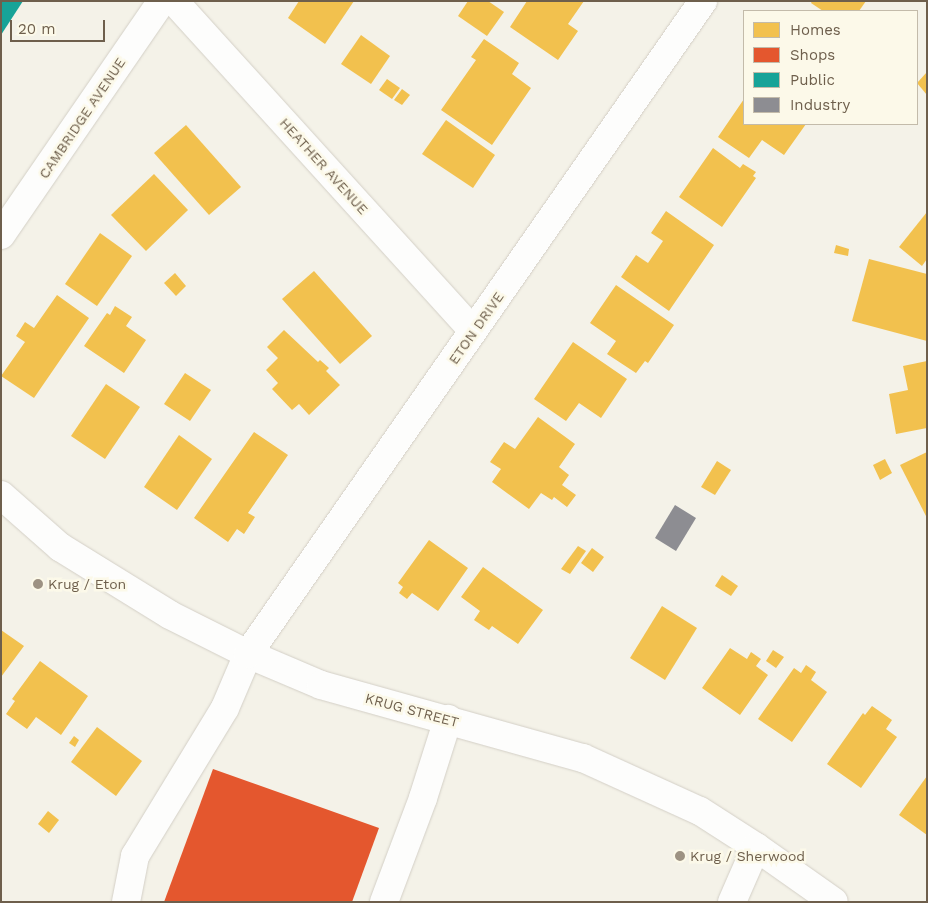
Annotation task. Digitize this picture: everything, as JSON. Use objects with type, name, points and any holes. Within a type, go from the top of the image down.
[{"type":"street","name":"CAMBRIDGE AVENUE","points":[[1,235],[162,1]]},
{"type":"street","name":"HEATHER AVENUE","points":[[174,1],[473,331]]},
{"type":"street","name":"ETON DRIVE","points":[[126,902],[135,856],[225,708],[248,654],[703,1]]},
{"type":"street","name":"KRUG STREET","points":[[1,495],[60,547],[170,615],[248,654],[321,685],[583,758],[700,811],[756,847],[834,902]]},
{"type":"street","points":[[384,902],[423,798],[448,719]]},
{"type":"street","points":[[732,902],[756,847]]},
{"type":"building: Homes","points":[[299,1],[354,1],[325,44],[288,18]]},
{"type":"building: Homes","points":[[468,1],[488,1],[504,12],[487,36],[458,16]]},
{"type":"building: Homes","points":[[527,1],[584,1],[568,24],[578,31],[558,60],[510,27]]},
{"type":"building: Homes","points":[[812,1],[866,1],[860,10],[822,10],[811,3]]},
{"type":"building: Homes","points":[[361,35],[390,56],[371,84],[341,64]]},
{"type":"building: Homes","points":[[484,39],[519,63],[512,74],[531,88],[492,145],[441,110],[476,60],[471,57]]},
{"type":"building: Homes","points":[[927,72],[927,95],[918,84]]},
{"type":"building: Homes","points":[[387,79],[400,88],[392,99],[379,90]]},
{"type":"building: Homes","points":[[402,89],[410,95],[402,105],[394,100]]},
{"type":"building: Homes","points":[[743,100],[743,125],[805,125],[784,155],[762,140],[749,158],[718,137]]},
{"type":"building: Homes","points":[[446,120],[495,155],[473,188],[422,154]]},
{"type":"building: Homes","points":[[186,125],[241,187],[209,215],[154,153]]},
{"type":"building: Homes","points":[[713,148],[740,168],[743,164],[756,172],[753,176],[756,178],[722,227],[679,197]]},
{"type":"building: Homes","points":[[154,174],[188,210],[146,251],[111,215]]},
{"type":"building: Homes","points":[[666,211],[714,245],[669,311],[621,277],[636,255],[648,263],[663,241],[651,233]]},
{"type":"building: Homes","points":[[927,212],[927,259],[922,266],[899,247]]},
{"type":"building: Homes","points":[[100,233],[132,256],[97,306],[65,284]]},
{"type":"building: Homes","points":[[836,245],[849,249],[848,256],[834,253]]},
{"type":"building: Homes","points":[[869,259],[927,274],[927,341],[852,321]]},
{"type":"building: Homes","points":[[314,271],[372,336],[340,364],[282,299]]},
{"type":"building: Homes","points":[[175,273],[186,286],[176,296],[164,283]]},
{"type":"building: Homes","points":[[616,285],[674,325],[648,363],[645,361],[636,373],[607,354],[616,341],[590,323]]},
{"type":"building: Homes","points":[[57,295],[89,318],[34,398],[1,376],[25,342],[16,336],[25,322],[34,328]]},
{"type":"building: Homes","points":[[115,306],[132,317],[126,326],[146,340],[124,373],[84,346],[107,313],[110,315]]},
{"type":"building: Homes","points":[[284,330],[318,362],[320,360],[329,368],[326,371],[340,385],[309,415],[299,404],[292,410],[272,389],[278,383],[266,370],[278,358],[267,347]]},
{"type":"building: Homes","points":[[573,342],[627,379],[601,418],[579,403],[566,421],[534,399]]},
{"type":"building: Homes","points":[[927,361],[927,428],[896,434],[889,394],[908,390],[903,366]]},
{"type":"building: Homes","points":[[185,373],[211,390],[190,421],[164,404]]},
{"type":"building: Homes","points":[[106,384],[140,407],[105,459],[71,436]]},
{"type":"building: Homes","points":[[538,417],[575,444],[559,467],[569,475],[562,485],[576,495],[567,507],[554,497],[552,500],[541,493],[529,509],[492,482],[501,469],[490,462],[504,442],[515,449]]},
{"type":"building: Homes","points":[[254,432],[288,455],[248,513],[255,517],[244,534],[237,529],[228,542],[194,518]]},
{"type":"building: Homes","points":[[179,435],[212,459],[177,510],[144,487]]},
{"type":"building: Homes","points":[[927,452],[927,518],[900,465]]},
{"type":"building: Homes","points":[[885,459],[892,473],[880,480],[873,465]]},
{"type":"building: Homes","points":[[717,461],[731,470],[715,495],[701,487]]},
{"type":"building: Homes","points":[[429,540],[468,568],[438,611],[412,593],[407,599],[399,593],[403,587],[398,583]]},
{"type":"building: Homes","points":[[578,546],[586,551],[570,574],[561,569]]},
{"type":"building: Homes","points":[[592,548],[604,557],[593,572],[581,563]]},
{"type":"building: Homes","points":[[483,567],[543,610],[518,644],[492,626],[489,630],[474,620],[480,611],[461,597]]},
{"type":"building: Homes","points":[[722,575],[738,586],[731,596],[715,586]]},
{"type":"building: Homes","points":[[662,606],[697,628],[665,680],[630,658]]},
{"type":"building: Homes","points":[[1,630],[24,646],[1,677]]},
{"type":"building: Homes","points":[[730,648],[747,659],[751,652],[761,659],[756,666],[768,675],[740,715],[702,688]]},
{"type":"building: Homes","points":[[773,650],[784,657],[776,668],[766,661]]},
{"type":"building: Homes","points":[[40,661],[88,696],[61,735],[36,717],[27,729],[6,714],[15,701],[12,699]]},
{"type":"building: Homes","points":[[806,665],[816,672],[811,680],[827,692],[792,742],[758,719],[794,668],[801,673]]},
{"type":"building: Homes","points":[[872,706],[892,720],[886,729],[897,737],[861,788],[827,764],[863,713],[865,715]]},
{"type":"building: Homes","points":[[97,727],[142,761],[116,796],[71,762]]},
{"type":"building: Homes","points":[[74,736],[79,740],[75,747],[69,743]]},
{"type":"building: Homes","points":[[927,776],[927,835],[899,815]]},
{"type":"building: Homes","points":[[48,811],[59,820],[49,833],[38,824]]},
{"type":"building: Shops","points":[[213,769],[379,828],[352,902],[164,902]]},
{"type":"building: Public","points":[[1,1],[23,1],[1,35]]},
{"type":"building: Industry","points":[[675,505],[696,518],[676,551],[655,538]]},
{"type":"place","name":"Krug / Eton","points":[[38,584]]},
{"type":"place","name":"Krug / Sherwood","points":[[680,856]]}]
